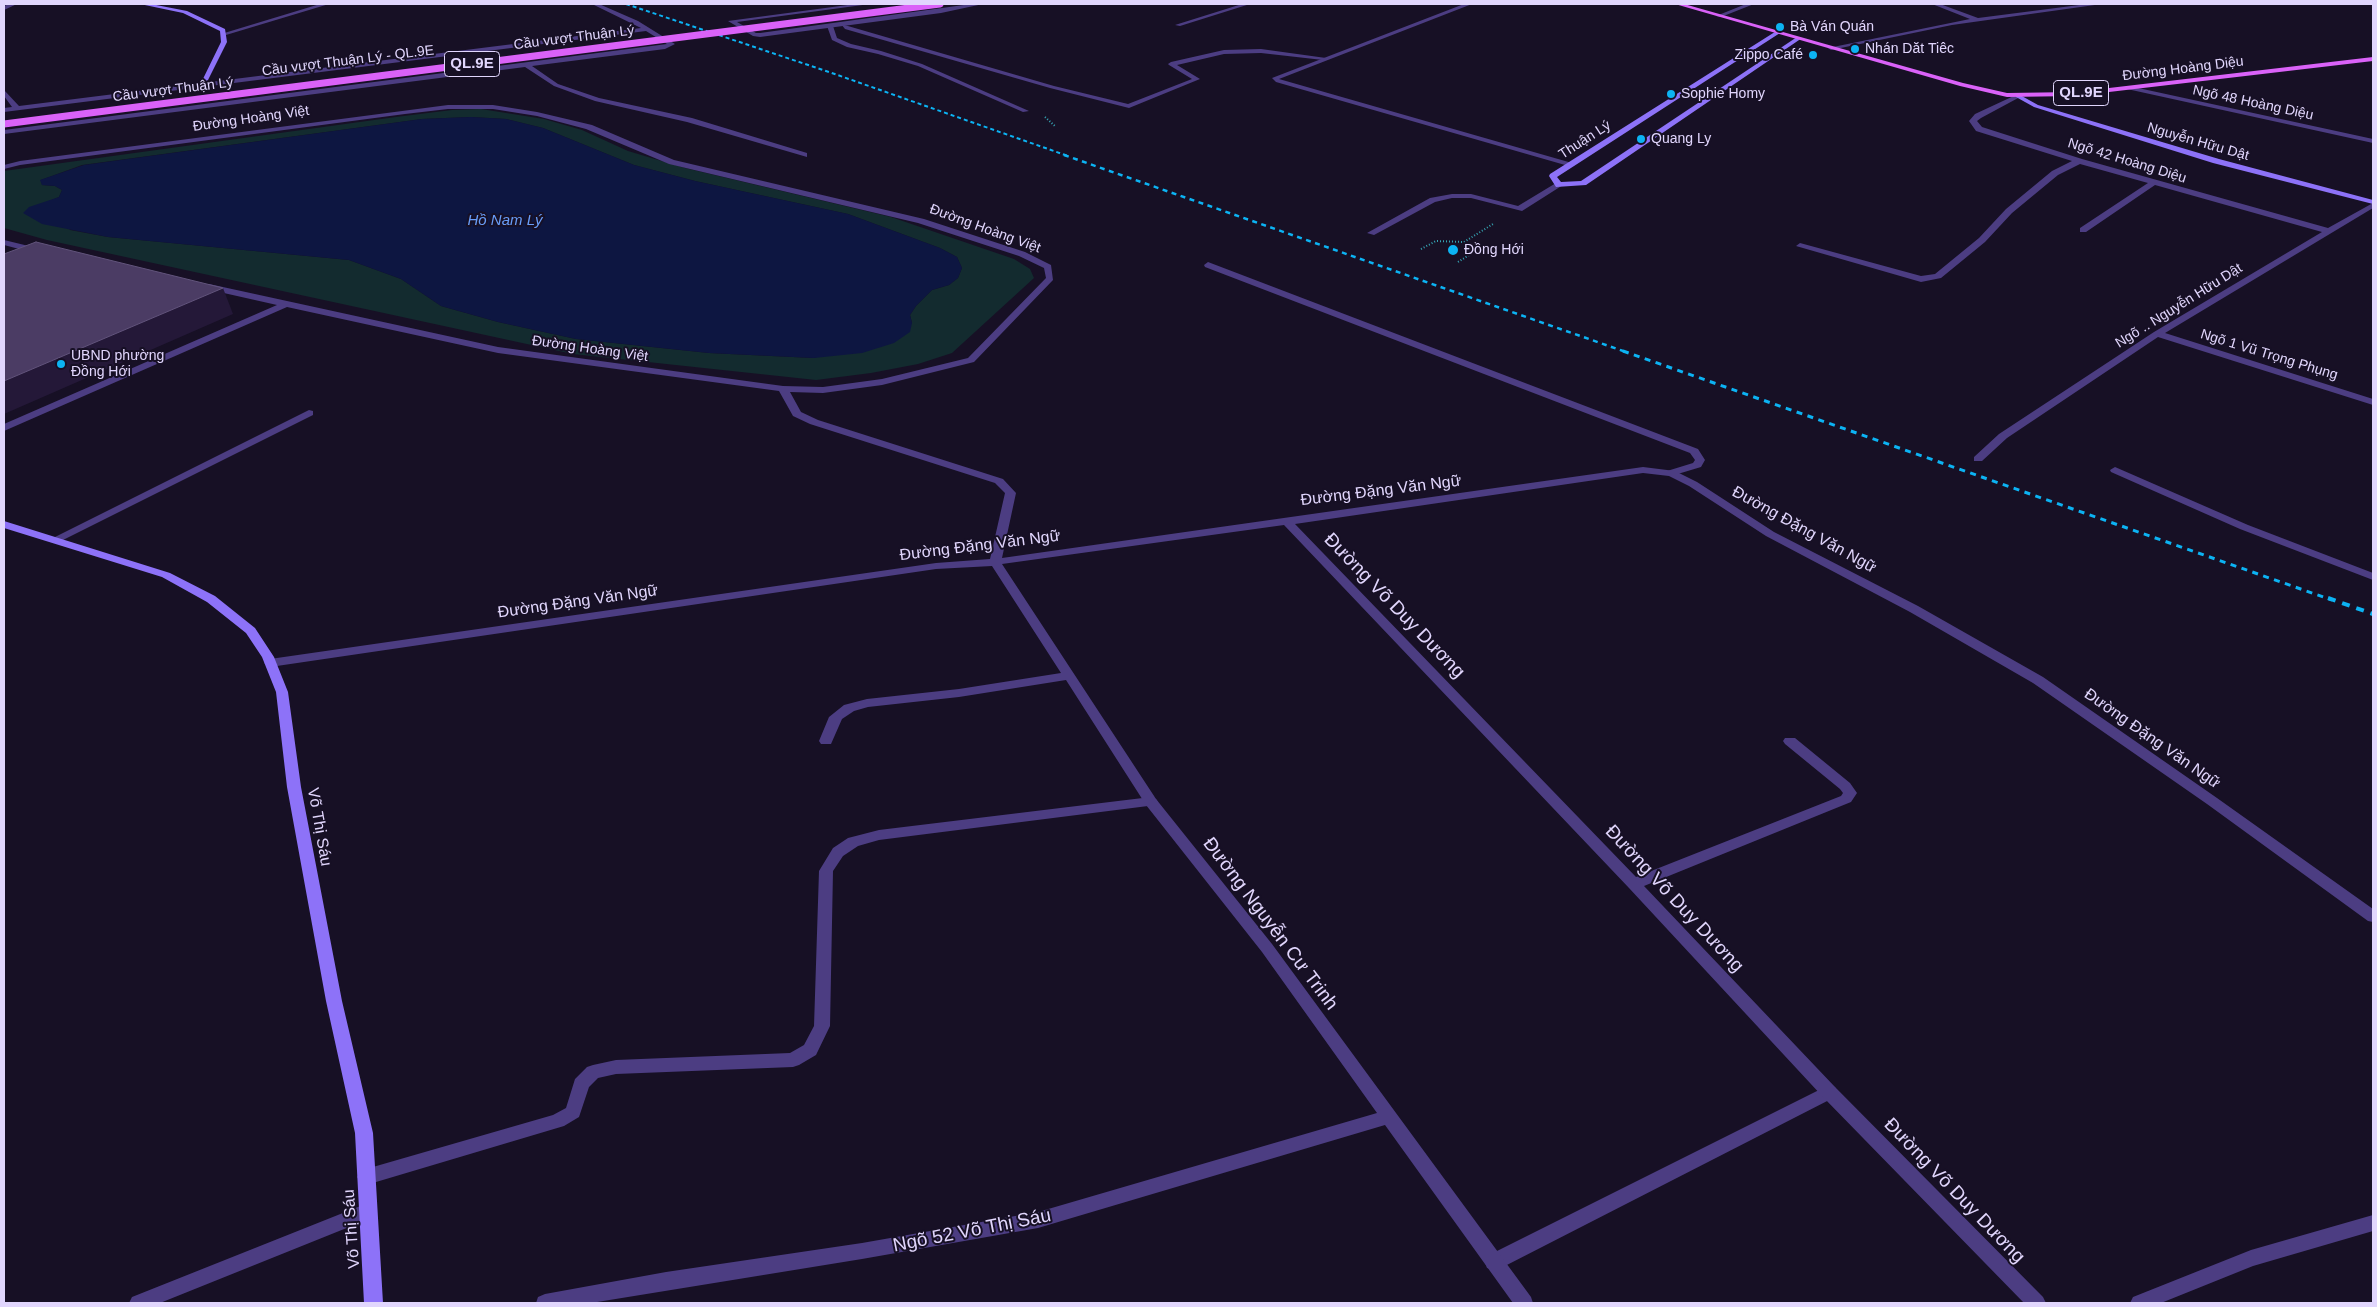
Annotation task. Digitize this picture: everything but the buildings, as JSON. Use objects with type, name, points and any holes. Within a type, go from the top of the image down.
[{"type":"main road","name":"Cầu vượt Thuận Lý - QL.9E","points":[[4,117],[904,4]]},
{"type":"main road","name":"Cầu vượt Thuận Lý","points":[[4,124],[940,4]]},
{"type":"main road","name":"Đường Hoàng Diệu","points":[[1678,4],[1987,92],[2018,96],[2075,94],[2373,59]]},
{"type":"street","points":[[4,8],[14,4]]},
{"type":"street","points":[[143,4],[185,12],[223,30],[224,42],[203,85]]},
{"type":"street","points":[[224,34],[326,4]]},
{"type":"street","points":[[4,132],[665,47],[672,44],[595,4]]},
{"type":"street","points":[[866,4],[731,21],[756,35],[842,25],[980,4]]},
{"type":"street","points":[[1178,25],[1247,4]]},
{"type":"street","points":[[1469,4],[1323,58],[1275,78],[1288,84],[1569,165]]},
{"type":"street","points":[[1719,16],[1751,4]]},
{"type":"street","points":[[1936,4],[1978,20]]},
{"type":"street","points":[[1831,48],[1978,20],[2100,4]]},
{"type":"street","points":[[842,25],[856,31],[1129,106],[1197,79],[1171,64],[1224,52],[1261,51],[1323,58]]},
{"type":"street","points":[[830,26],[834,39],[849,46],[879,52],[920,65],[1024,111]]},
{"type":"street","points":[[4,110],[648,30]]},
{"type":"street","name":"Thuận Lý","points":[[1778,32],[1553,176],[1559,185],[1582,183],[1799,38]]},
{"type":"street","points":[[526,65],[556,85],[597,100],[689,120],[804,155]]},
{"type":"street","name":"Ngõ 48 Hoàng Diệu","points":[[2129,88],[2373,141]]},
{"type":"street","points":[[4,92],[17,108]]},
{"type":"street","name":"Ngõ 42 Hoàng Diệu","points":[[2018,96],[1973,121],[1979,129],[2078,161],[2328,231]]},
{"type":"street","name":"Nguyễn Hữu Dật","points":[[2018,96],[2036,106],[2207,158],[2373,203]]},
{"type":"street","name":"Đường Hoàng Việt","points":[[4,167],[20,163],[405,112],[448,108],[493,107],[537,114],[589,127],[672,162],[921,221],[1022,254],[1048,267],[1050,278],[970,360],[882,382],[823,390],[783,389],[498,350],[201,286]]},
{"type":"street","points":[[1800,246],[1921,279],[1938,276],[1982,240],[2009,211],[2055,173],[2078,161]]},
{"type":"street","points":[[2083,230],[2153,183]]},
{"type":"street","points":[[1371,233],[1433,200],[1452,196],[1470,196],[1520,209],[1559,185]]},
{"type":"street","name":"Ngõ .. Nguyễn Hữu Dật","points":[[1978,459],[2003,436],[2157,334],[2373,203]]},
{"type":"street","points":[[4,243],[43,257]]},
{"type":"street","points":[[1208,265],[1694,451],[1700,460],[1697,465],[1671,474]]},
{"type":"street","points":[[4,428],[286,304]]},
{"type":"street","name":"Ngõ 1 Vũ Trọng Phụng","points":[[2157,334],[2373,402]]},
{"type":"street","points":[[783,389],[797,414],[814,422],[999,481],[1011,493],[996,562]]},
{"type":"street","points":[[57,539],[309,413]]},
{"type":"street","name":"Đường Đặng Văn Ngữ","points":[[270,663],[936,566],[996,562],[1643,470],[1671,474],[1693,484],[1770,534],[1914,608],[2038,680],[2212,801],[2373,917]]},
{"type":"street","points":[[2115,470],[2244,527],[2373,577]]},
{"type":"street","name":"Đường Võ Duy Dương","points":[[1285,520],[1634,884],[1829,1092],[2036,1303]]},
{"type":"street","name":"Võ Thị Sáu","points":[[4,524],[57,539],[166,575],[211,599],[251,631],[270,663],[282,692],[294,787],[334,1002],[364,1133],[374,1303]]},
{"type":"street","name":"Đường Nguyễn Cư Trinh","points":[[996,562],[1150,802],[1266,948],[1524,1303]]},
{"type":"street","points":[[826,741],[836,717],[848,708],[867,703],[959,693],[1069,676]]},
{"type":"street","points":[[1634,884],[1846,799],[1850,793],[1846,786],[1790,741]]},
{"type":"street","points":[[366,1177],[558,1121],[573,1112],[581,1084],[593,1072],[616,1067],[793,1060],[810,1050],[822,1026],[826,871],[838,852],[853,842],[879,834],[1150,802]]},
{"type":"street","points":[[1494,1262],[1829,1092]]},
{"type":"street","name":"Ngõ 52 Võ Thị Sáu","points":[[545,1303],[666,1281],[862,1251],[1038,1220],[1389,1116]]},
{"type":"street","points":[[140,1303],[368,1211]]},
{"type":"street","points":[[2140,1303],[2251,1258],[2373,1223]]},
{"type":"path","points":[[1420,250],[1436,241],[1464,242],[1520,209]]},
{"type":"path","points":[[1458,262],[1474,252],[1464,242]]},
{"type":"green space","points":[[481,109],[544,119],[582,130],[628,151],[685,168],[891,217],[1014,259],[1030,269],[1034,278],[952,353],[918,364],[871,373],[816,380],[573,354],[47,240],[4,228],[4,171],[452,110]],"holes":[[[471,117],[506,119],[543,128],[634,165],[695,181],[848,214],[940,248],[957,257],[962,268],[958,278],[949,285],[932,290],[916,306],[910,315],[912,323],[814,358],[709,353],[576,339],[498,322],[441,306],[401,279],[349,260],[108,237],[70,230],[47,202],[59,197],[62,190],[55,186],[42,185],[41,180],[82,165],[422,119]]]},
{"type":"water","name":"Hồ Nam Lý","points":[[471,117],[506,119],[543,128],[634,165],[695,181],[848,214],[940,248],[957,257],[962,268],[958,278],[949,285],[932,290],[916,306],[910,315],[912,323],[910,332],[894,343],[862,353],[814,358],[709,353],[576,339],[498,322],[441,306],[401,279],[349,260],[108,237],[42,224],[23,213],[29,207],[59,197],[62,190],[55,186],[42,185],[40,180],[84,165],[422,119]]},
{"type":"railway","points":[[626,4],[829,72],[1068,156]]},
{"type":"railway","points":[[1064,155],[1626,352]]},
{"type":"railway","points":[[1623,351],[2332,600]]},
{"type":"railway","points":[[2328,598],[2373,614]]},
{"type":"place","name":"Bà Ván Quán","points":[[1780,27]]},
{"type":"place","name":"Nhán Dăt Tiêc","points":[[1855,49]]},
{"type":"place","name":"Zippo Café","points":[[1813,55]]},
{"type":"place","name":"Sophie Homy","points":[[1671,94]]},
{"type":"place","name":"Quang Ly","points":[[1641,139]]},
{"type":"place","name":"Đồng Hới","points":[[1453,250]]},
{"type":"place","name":"UBND phường Đồng Hới","points":[[61,364]]}]
